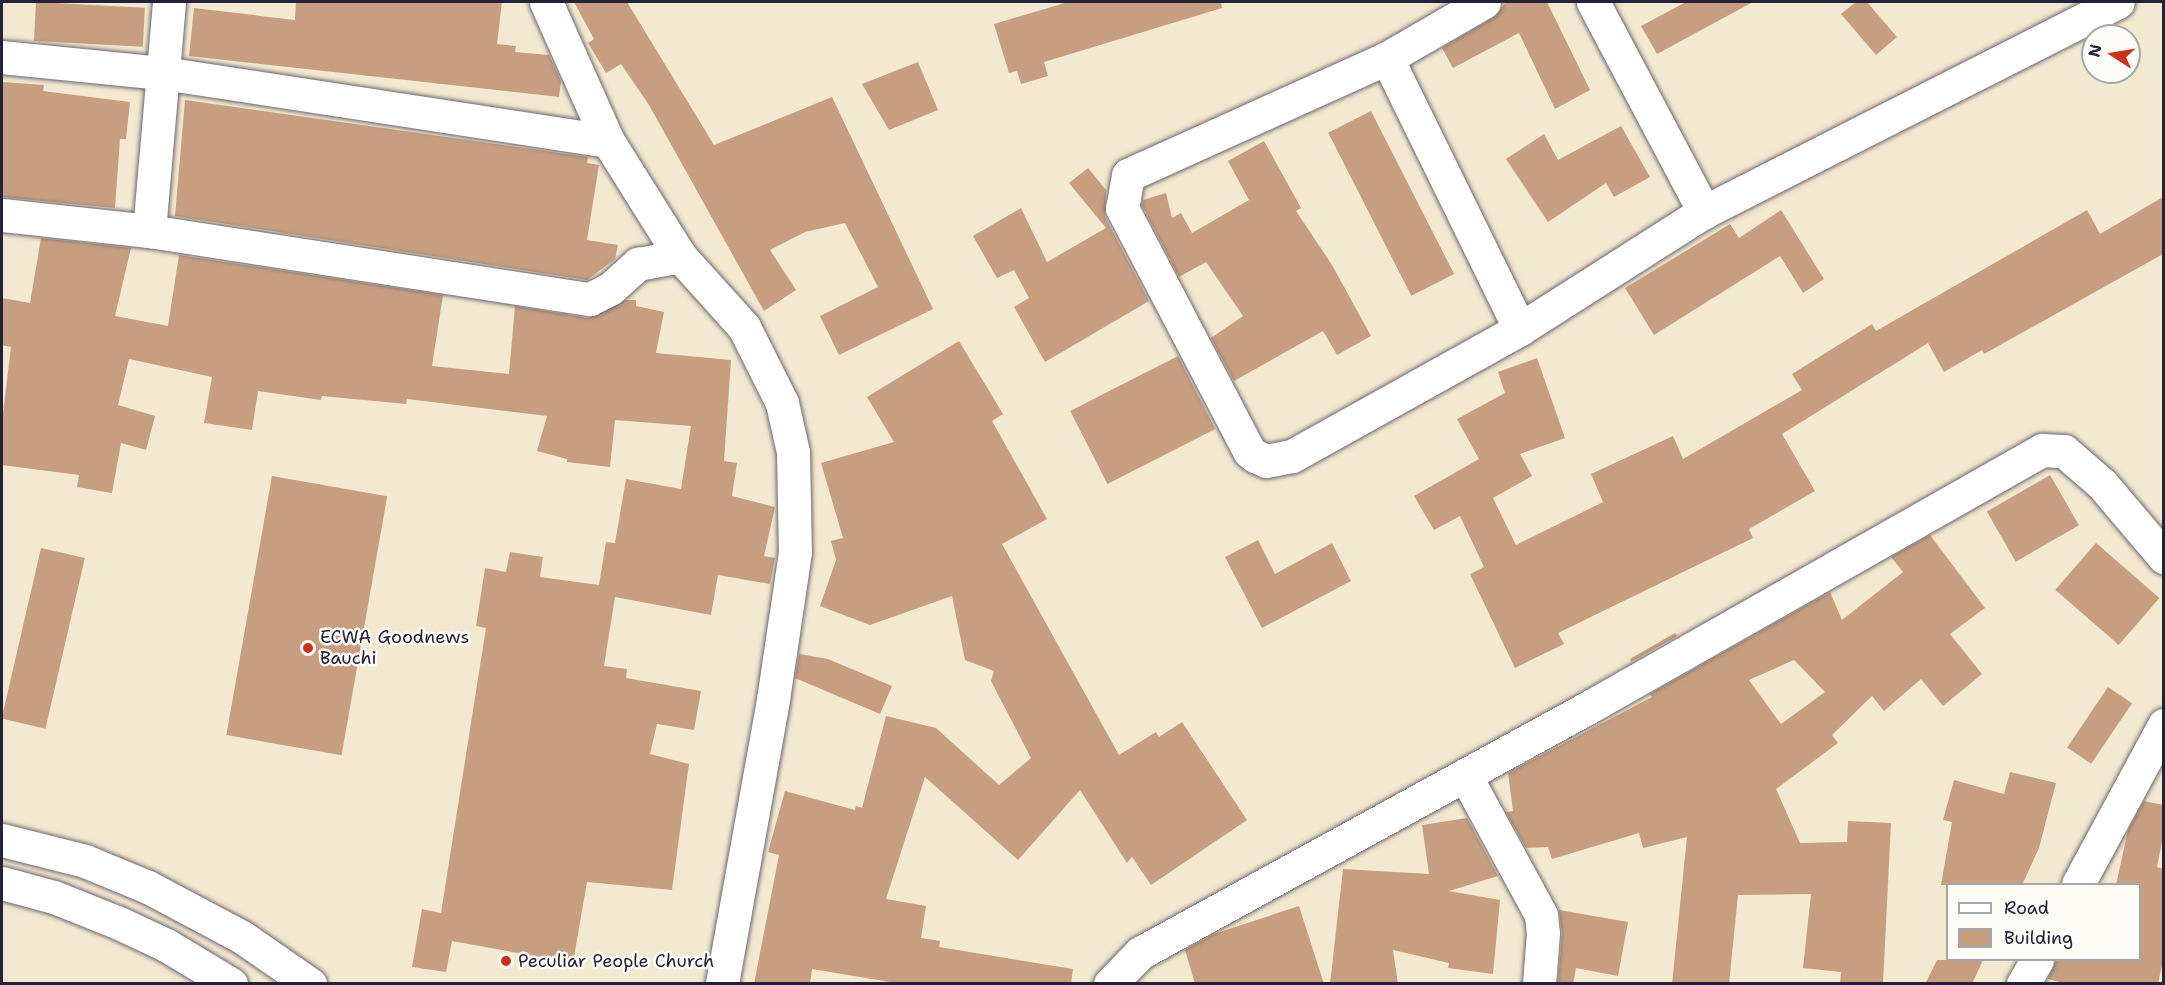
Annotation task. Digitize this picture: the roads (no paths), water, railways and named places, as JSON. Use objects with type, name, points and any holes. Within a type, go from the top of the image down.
[{"type":"street","points":[[149,231],[169,2]]},
{"type":"street","points":[[546,2],[608,141],[680,256],[744,327],[782,403],[793,452],[795,552],[773,700],[722,984]]},
{"type":"street","points":[[1484,2],[1388,58],[1128,175],[1122,208],[1249,451],[1266,461],[1292,456],[1520,328],[1704,212],[2118,2]]},
{"type":"street","points":[[1593,2],[1704,212]]},
{"type":"street","points":[[2,57],[163,72],[608,141]]},
{"type":"street","points":[[1388,58],[1520,328]]},
{"type":"street","points":[[2,215],[149,231],[590,299],[610,289],[638,264],[680,256]]},
{"type":"street","points":[[1110,984],[1140,953],[1465,775],[2042,450],[2064,450],[2102,484],[2163,557]]},
{"type":"street","points":[[2079,883],[2163,725]]},
{"type":"street","points":[[1465,775],[1541,915],[1544,933],[1539,984]]},
{"type":"street","points":[[2,840],[85,861],[148,887],[242,937],[310,984]]},
{"type":"street","points":[[2,883],[54,897],[119,923],[166,945],[231,984]]},
{"type":"street","points":[[2023,984],[2036,961]]},
{"type":"place","name":"ECWA Goodnews Bauchi","points":[[308,648]]},
{"type":"place","name":"Peculiar People Church","points":[[506,961]]}]
